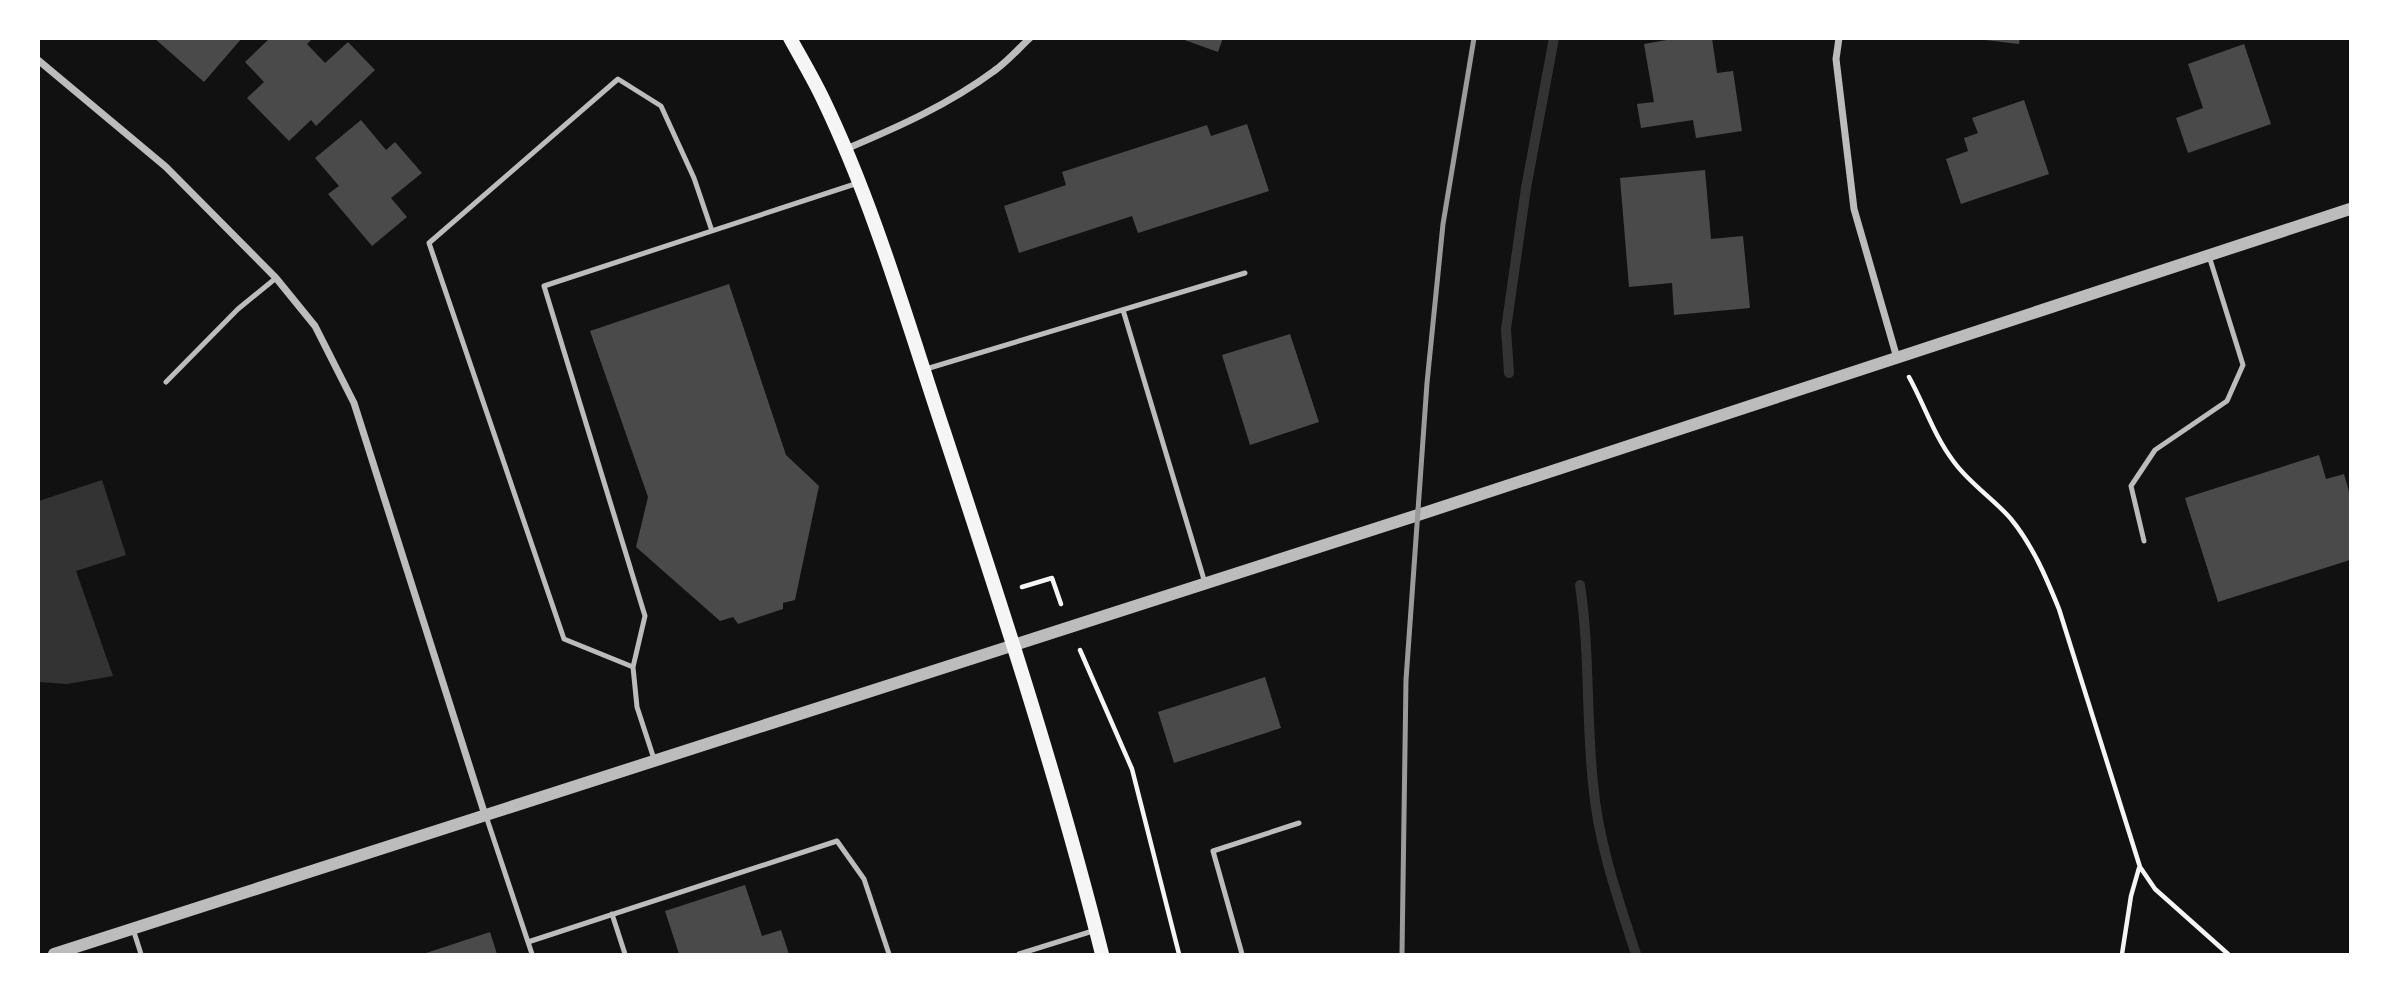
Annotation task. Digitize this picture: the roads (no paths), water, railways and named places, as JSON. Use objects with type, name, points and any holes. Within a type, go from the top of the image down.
[{"type":"main road","points":[[790,38],[822,97],[882,244],[998,594],[1052,772],[1102,954]]},
{"type":"street","points":[[845,149],[916,119],[958,96],[997,70],[1030,38]]},
{"type":"street","points":[[1839,38],[1836,59],[1854,209],[1897,358]]},
{"type":"street","points":[[38,60],[166,167],[276,278],[315,326],[354,403],[486,816]]},
{"type":"street","points":[[54,954],[1205,583],[2350,209]]},
{"type":"lane","points":[[633,667],[564,639],[429,243],[618,79],[661,106],[694,178],[712,232]]},
{"type":"lane","points":[[655,761],[637,707],[633,667],[645,616],[544,286],[858,183]]},
{"type":"lane","points":[[2144,541],[2131,486],[2155,450],[2227,401],[2244,365],[2210,256]]},
{"type":"lane","points":[[923,370],[1245,273]]},
{"type":"lane","points":[[166,382],[238,309],[276,278]]},
{"type":"lane","points":[[1124,310],[1205,583]]},
{"type":"lane","points":[[486,816],[532,954]]},
{"type":"lane","points":[[1242,954],[1213,851],[1299,823]]},
{"type":"lane","points":[[528,942],[837,841],[864,879],[889,954]]},
{"type":"lane","points":[[612,915],[625,954]]},
{"type":"lane","points":[[133,929],[141,954]]},
{"type":"lane","points":[[1019,954],[1096,930]]},
{"type":"waterway","points":[[1509,373],[1506,329],[1526,188],[1554,38]]},
{"type":"waterway","points":[[1580,585],[1591,758],[1599,827],[1636,954]]},
{"type":"railway","points":[[1402,954],[1406,680],[1427,383],[1443,224],[1474,38]]}]
